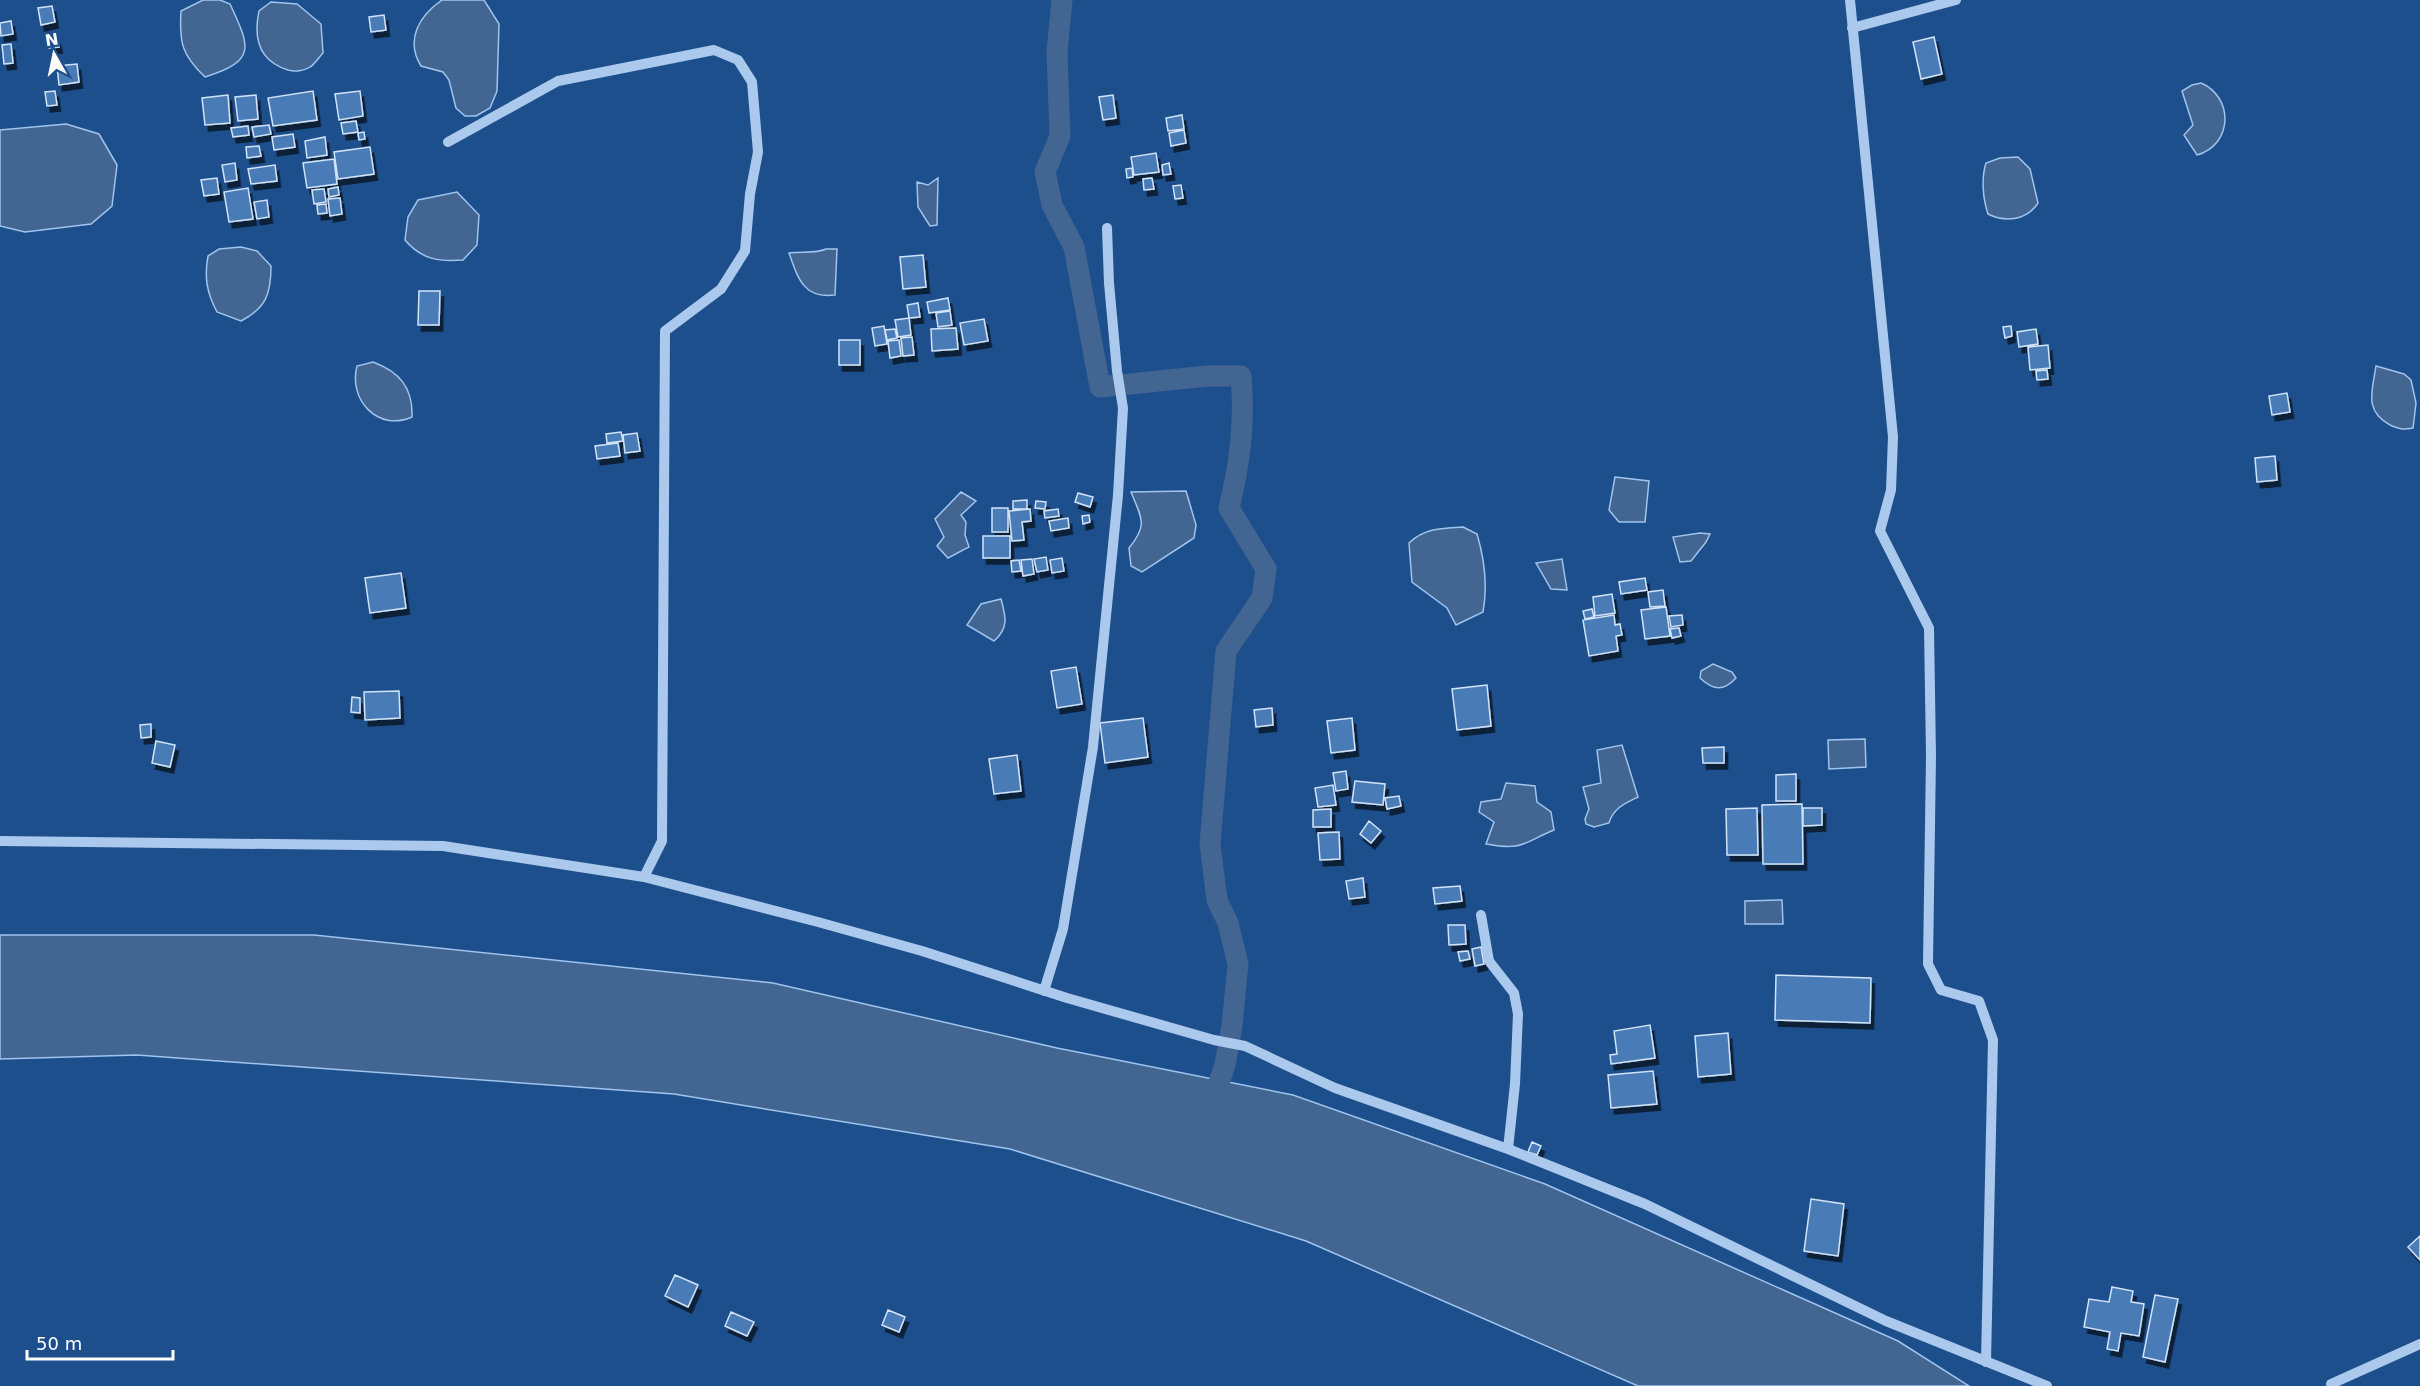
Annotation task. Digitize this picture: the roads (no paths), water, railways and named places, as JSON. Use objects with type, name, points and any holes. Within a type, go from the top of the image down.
[{"type":"street","points":[[1850,0],[1893,436],[1892,490],[1880,531],[1929,628],[1931,756],[1928,964],[1941,990],[1979,1001],[1993,1040],[1986,1362]]},
{"type":"street","points":[[1852,28],[1956,0]]},
{"type":"street","points":[[448,141],[558,81],[657,60],[714,50],[738,60],[752,82],[758,152],[750,194],[745,251],[721,289],[665,331],[662,841],[644,877]]},
{"type":"street","points":[[1044,991],[1062,929],[1093,747],[1118,495],[1123,408],[1117,371],[1107,228]]},
{"type":"street","points":[[0,841],[443,846],[644,877],[850,930],[1044,991],[1214,1040],[1245,1046],[1335,1088],[1508,1149],[1644,1204],[1886,1321],[2047,1386]]},
{"type":"street","points":[[1481,915],[1489,961],[1514,993],[1518,1014],[1515,1084],[1508,1149]]},
{"type":"street","points":[[2330,1385],[2420,1344]]},
{"type":"water","points":[[203,0],[220,0],[230,4],[245,42],[245,51],[234,65],[205,77],[187,55],[181,32],[181,11]]},
{"type":"water","points":[[442,0],[484,0],[499,24],[497,91],[490,108],[476,116],[465,116],[456,108],[449,80],[443,72],[421,66],[416,56],[414,47],[417,29],[427,13]]},
{"type":"water","points":[[271,2],[297,4],[321,24],[323,53],[310,67],[299,71],[288,70],[270,61],[264,55],[258,40],[257,21],[259,11]]},
{"type":"water","points":[[2201,83],[2212,90],[2219,99],[2224,109],[2225,121],[2223,132],[2217,142],[2209,150],[2197,155],[2184,135],[2193,125],[2182,91]]},
{"type":"water","points":[[66,124],[99,134],[117,165],[112,206],[91,224],[25,232],[0,226],[0,130]]},
{"type":"water","points":[[2018,157],[2030,169],[2038,203],[2028,213],[2016,218],[1995,217],[1988,214],[1983,189],[1986,163],[2000,158]]},
{"type":"water","points":[[938,178],[937,225],[930,226],[918,207],[917,182],[928,185]]},
{"type":"water","points":[[457,192],[479,215],[477,245],[463,260],[438,260],[417,251],[405,240],[408,217],[418,200]]},
{"type":"water","points":[[241,247],[257,251],[271,266],[270,285],[265,299],[256,311],[241,321],[217,312],[209,292],[206,271],[208,256],[219,249]]},
{"type":"water","points":[[837,249],[835,295],[816,294],[809,290],[799,279],[789,253]]},
{"type":"water","points":[[373,362],[391,371],[403,382],[410,398],[412,417],[400,421],[388,420],[368,410],[361,401],[355,379],[357,366]]},
{"type":"water","points":[[2376,366],[2404,374],[2411,380],[2416,403],[2413,428],[2404,429],[2390,425],[2376,414],[2372,392]]},
{"type":"water","points":[[1615,477],[1649,481],[1645,522],[1619,522],[1609,510]]},
{"type":"water","points":[[1186,491],[1196,525],[1194,538],[1142,572],[1131,566],[1129,548],[1139,533],[1141,522],[1131,492]]},
{"type":"water","points":[[961,492],[976,501],[961,515],[966,522],[965,535],[969,547],[948,558],[937,546],[944,537],[935,519]]},
{"type":"water","points":[[1463,527],[1477,534],[1484,563],[1485,592],[1483,612],[1456,625],[1447,608],[1412,582],[1409,543],[1421,534]]},
{"type":"water","points":[[1700,533],[1710,534],[1691,561],[1680,562],[1673,537]]},
{"type":"water","points":[[1562,559],[1567,590],[1551,589],[1536,563]]},
{"type":"water","points":[[1001,599],[1005,622],[1002,631],[994,641],[967,625],[981,604]]},
{"type":"water","points":[[1713,664],[1732,672],[1736,678],[1727,686],[1718,688],[1709,685],[1700,678],[1701,671]]},
{"type":"water","points":[[1865,739],[1866,767],[1829,769],[1828,740]]},
{"type":"water","points":[[1622,745],[1638,797],[1617,810],[1609,823],[1594,827],[1586,824],[1585,819],[1589,809],[1583,787],[1601,783],[1597,750]]},
{"type":"water","points":[[1506,783],[1535,786],[1537,802],[1551,812],[1554,830],[1516,846],[1486,844],[1494,822],[1479,812],[1481,802],[1501,799]]},
{"type":"water","points":[[1782,900],[1783,924],[1745,924],[1745,901]]},
{"type":"water","points":[[0,935],[314,935],[773,983],[1057,1048],[1293,1095],[1545,1184],[1898,1341],[1969,1386],[1638,1386],[1306,1241],[1010,1149],[674,1094],[137,1055],[0,1059]]},
{"type":"waterway","points":[[1062,0],[1057,52],[1060,136],[1045,172],[1052,205],[1074,247],[1100,387],[1208,376],[1241,376],[1241,443],[1229,508],[1266,569],[1262,598],[1226,651],[1210,844],[1217,900],[1228,923],[1238,964],[1232,1026],[1225,1065],[1211,1106]]}]
